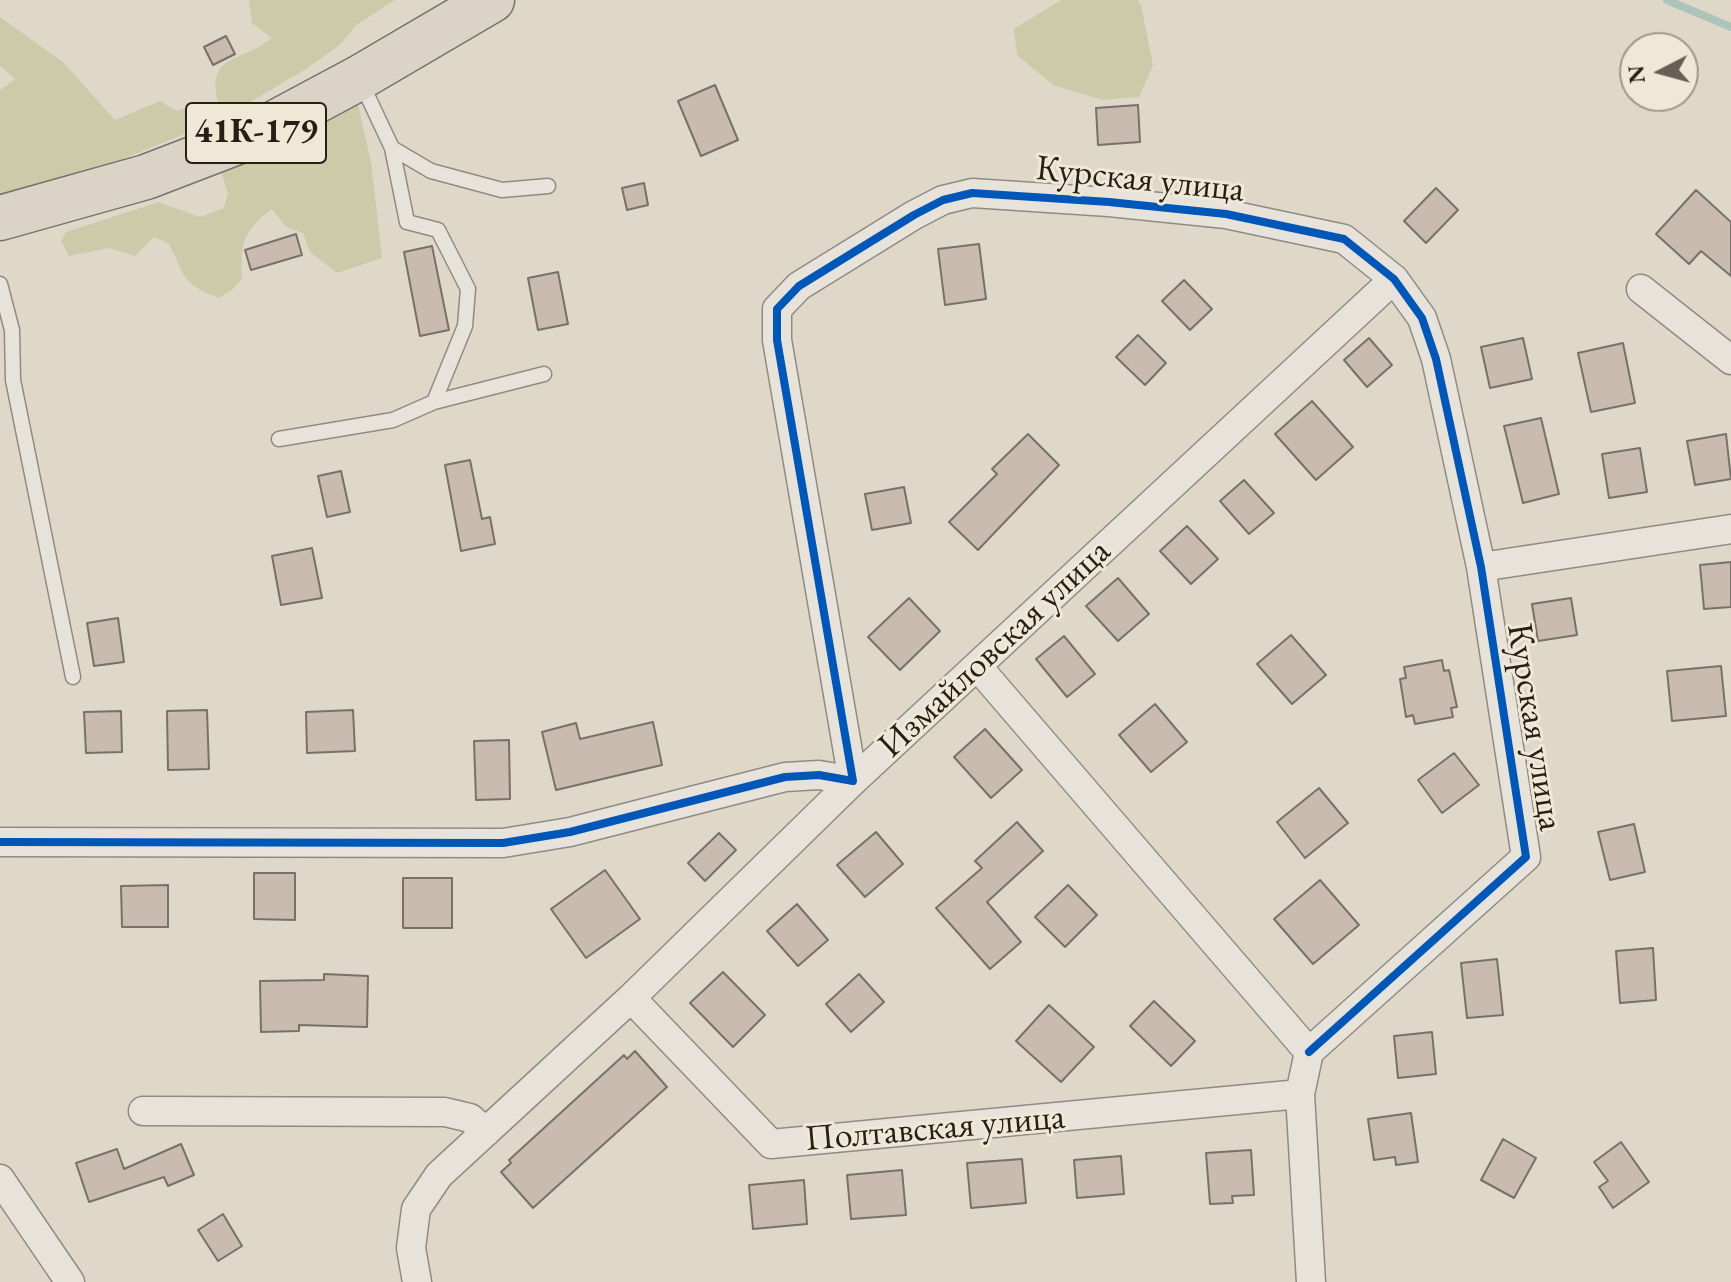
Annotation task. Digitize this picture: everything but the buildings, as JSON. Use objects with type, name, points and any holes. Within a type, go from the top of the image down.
[{"type":"main road","name":"41К-179","points":[[0,218],[146,177],[245,139],[359,78],[492,0]]},
{"type":"street","name":"Курская улица","points":[[853,781],[777,340],[777,309],[799,286],[914,215],[943,200],[972,193],[1226,214],[1344,239],[1394,279],[1422,318],[1436,359],[1481,567],[1526,857],[1309,1052]]},
{"type":"street","name":"Измайловская улица","points":[[417,1282],[411,1248],[416,1209],[439,1175],[631,998],[853,781],[1394,279]]},
{"type":"street","points":[[1641,289],[1731,360]]},
{"type":"street","points":[[1481,567],[1731,529]]},
{"type":"street","points":[[977,666],[1309,1052],[1300,1094],[1311,1282]]},
{"type":"street","points":[[0,842],[503,843],[570,832],[785,777],[819,775],[853,781]]},
{"type":"street","name":"Полтавская улица","points":[[631,998],[771,1144],[1300,1094]]},
{"type":"street","points":[[143,1111],[445,1112],[470,1118],[486,1132]]},
{"type":"street","points":[[0,1179],[70,1282]]},
{"type":"lane","points":[[359,78],[392,148],[407,222],[438,230],[468,289],[465,326],[434,402]]},
{"type":"lane","points":[[392,148],[431,171],[502,190],[548,186]]},
{"type":"lane","points":[[0,284],[12,330],[13,380],[73,677]]},
{"type":"lane","points":[[279,439],[393,420],[434,402],[544,374]]},
{"type":"shaded area","points":[[249,0],[395,0],[356,25],[340,45],[304,70],[230,114],[221,111],[216,92],[220,69],[227,62],[272,38],[252,23]]},
{"type":"shaded area","points":[[1061,0],[1137,0],[1141,5],[1153,65],[1139,97],[1103,100],[1053,85],[1017,55],[1014,29]]},
{"type":"shaded area","points":[[0,17],[63,62],[115,120],[160,101],[176,111],[201,103],[213,122],[92,172],[0,196],[0,90],[15,79],[0,66]]},
{"type":"shaded area","points":[[357,100],[371,162],[382,258],[337,273],[310,252],[303,233],[286,227],[272,209],[255,224],[245,239],[242,279],[219,298],[191,283],[182,272],[169,244],[154,237],[135,256],[109,248],[69,256],[61,241],[66,232],[159,202],[200,217],[224,208],[228,193],[221,172]]},
{"type":"waterway","points":[[1667,0],[1731,27]]},
{"type":"cycle path","points":[[0,842],[503,843],[570,832],[785,777],[819,775],[853,781],[777,340],[777,309],[799,286],[914,215],[943,200],[972,193],[1226,214],[1344,239],[1394,279],[1422,318],[1436,359],[1481,567],[1526,857],[1309,1052]]}]
